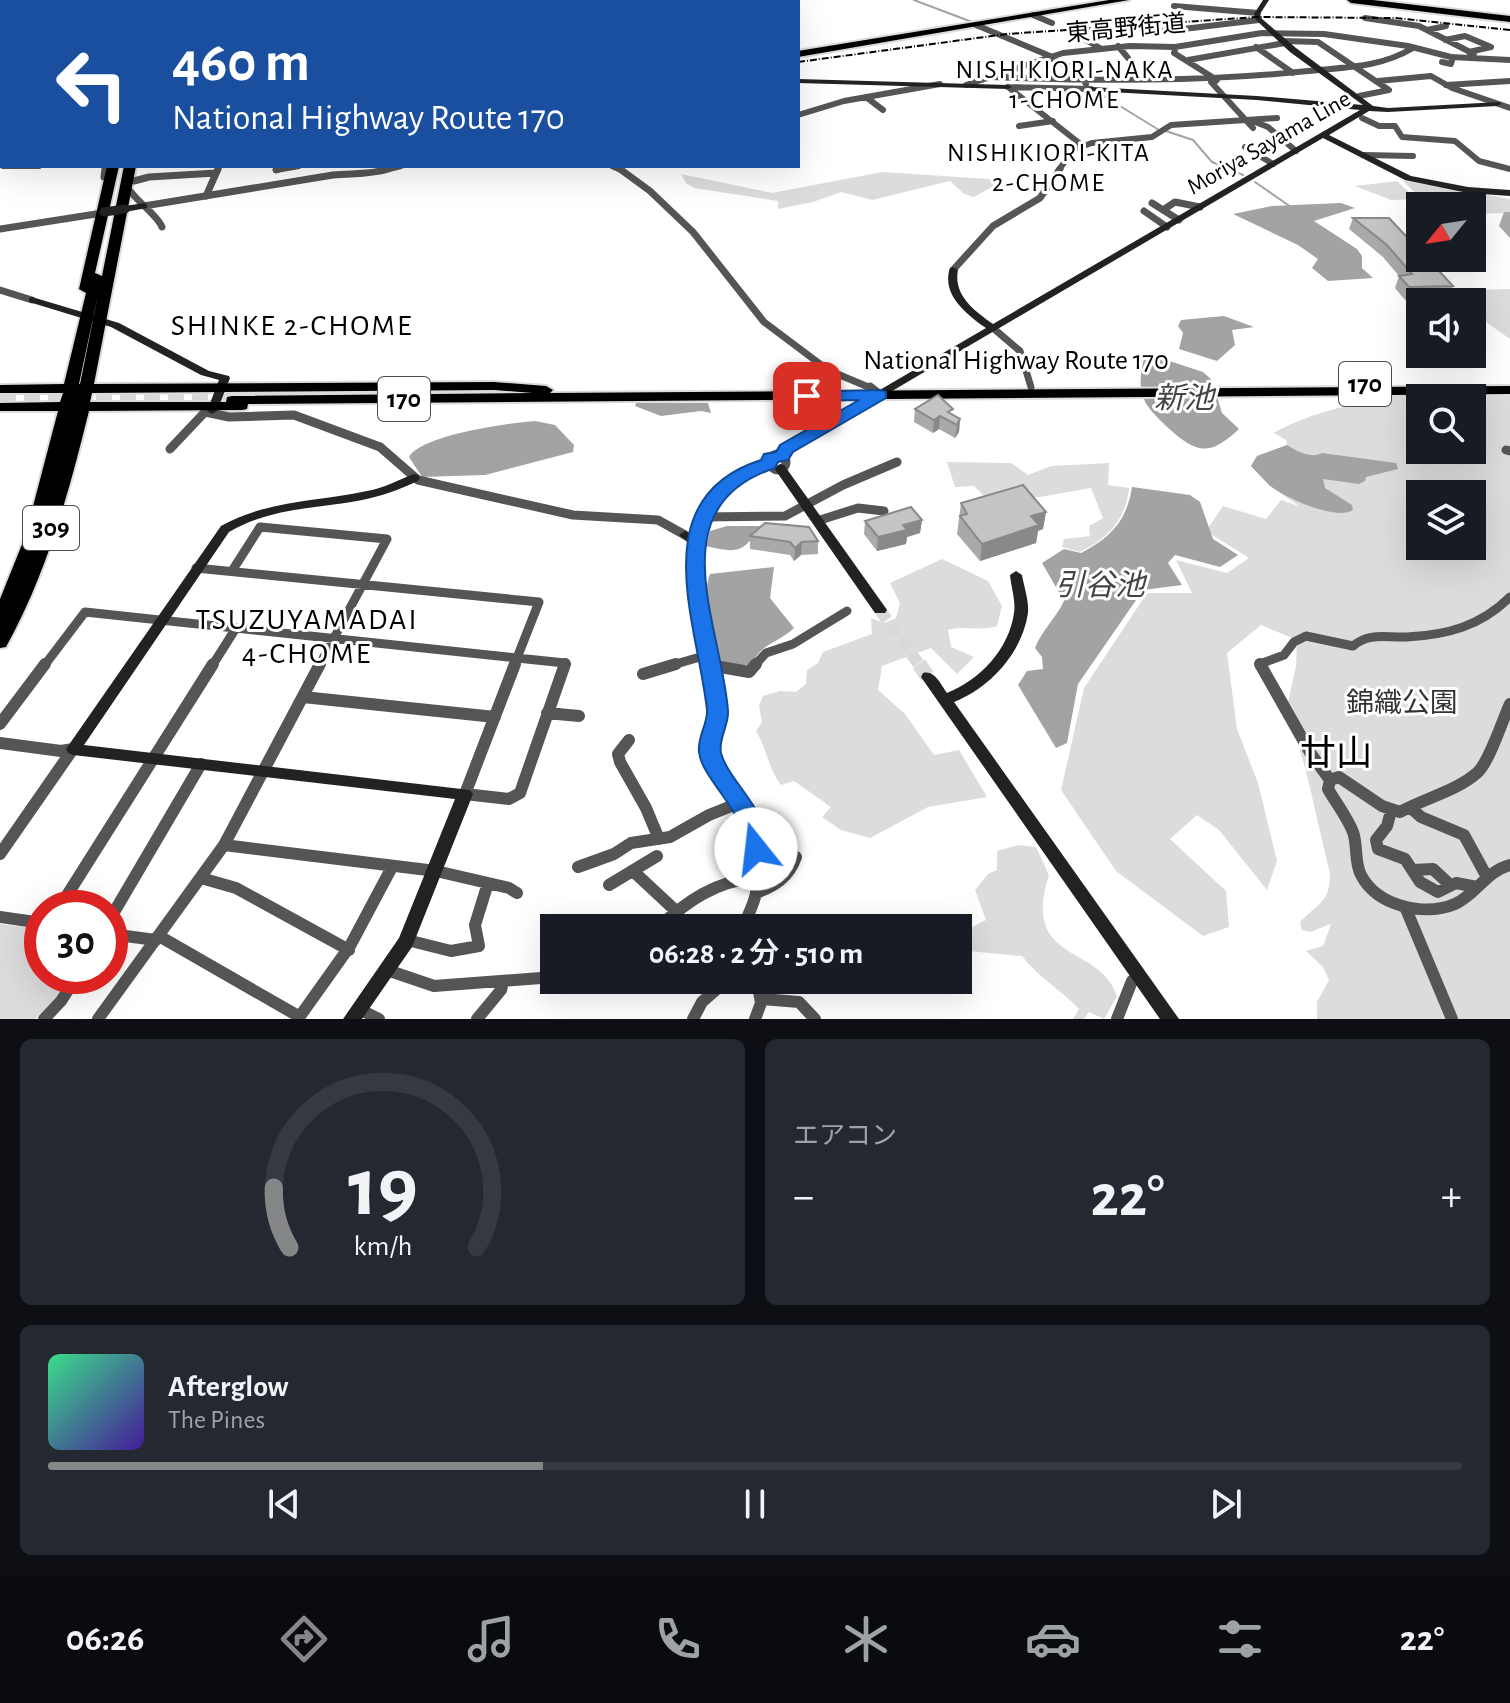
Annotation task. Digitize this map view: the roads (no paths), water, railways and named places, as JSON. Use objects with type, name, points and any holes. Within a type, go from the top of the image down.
[{"type":"highway","points":[[800,54],[1125,0]]},
{"type":"highway","points":[[1351,0],[1510,19]]},
{"type":"highway","name":"309","points":[[0,642],[28,588],[56,515],[74,397],[119,168]]},
{"type":"highway","name":"309","points":[[91,318],[101,302],[130,168]]},
{"type":"highway","name":"309","points":[[101,302],[109,296],[137,168]]},
{"type":"highway","name":"309","points":[[91,318],[82,303],[109,170]]},
{"type":"highway","name":"National Highway Route 170","points":[[1220,389],[1510,383]]},
{"type":"highway","points":[[0,407],[74,397],[220,388],[494,386],[551,390]]},
{"type":"highway","name":"National Highway Route 170","points":[[1136,389],[1031,387],[882,390],[575,397],[234,397],[551,390],[882,390],[1136,389],[1510,390]]},
{"type":"highway","points":[[0,389],[213,409],[487,404],[575,397]]},
{"type":"highway","name":"309","points":[[0,618],[22,572],[36,532],[74,397]]},
{"type":"street","points":[[1258,16],[1266,0]]},
{"type":"street","points":[[1174,6],[1258,16]]},
{"type":"street","points":[[1033,15],[1052,23]]},
{"type":"street","points":[[1158,32],[1202,28],[1258,16]]},
{"type":"street","name":"Moriya Sayama Line","points":[[704,517],[719,493],[755,468],[777,463],[786,449],[882,390],[1167,227],[1371,105],[1284,42],[1258,16]]},
{"type":"street","points":[[1365,18],[1419,26],[1481,57]]},
{"type":"street","points":[[976,25],[1077,70],[1091,89]]},
{"type":"street","points":[[1427,30],[1446,26]]},
{"type":"street","points":[[1202,28],[1221,40]]},
{"type":"street","name":"東高野街道","points":[[800,114],[866,97],[940,84],[966,85],[1050,57],[1100,48],[1176,47],[1274,33],[1324,34],[1453,57],[1510,60]]},
{"type":"street","points":[[1075,34],[1100,48]]},
{"type":"street","points":[[1444,40],[1465,36],[1491,47],[1469,52]]},
{"type":"street","points":[[1188,60],[1284,42],[1318,42],[1389,90],[1359,96]]},
{"type":"street","points":[[1118,46],[1128,58]]},
{"type":"street","points":[[1130,46],[1140,53]]},
{"type":"street","points":[[1176,47],[1174,53],[1217,80]]},
{"type":"street","points":[[1256,47],[1293,73]]},
{"type":"street","points":[[988,77],[1083,81],[1217,80],[1389,62],[1413,48]]},
{"type":"street","points":[[1442,62],[1451,64],[1453,57]]},
{"type":"street","points":[[1378,81],[1431,76],[1446,85],[1510,108]]},
{"type":"street","points":[[1217,80],[1211,82],[1253,128]]},
{"type":"street","points":[[800,81],[940,84]]},
{"type":"street","points":[[1170,81],[1178,93]]},
{"type":"street","points":[[1446,85],[1510,81]]},
{"type":"street","points":[[966,85],[1178,93],[1412,110],[1510,101]]},
{"type":"street","points":[[1008,87],[1083,146]]},
{"type":"street","points":[[866,97],[883,110]]},
{"type":"street","points":[[1031,387],[1020,351],[966,307],[953,286],[950,276],[953,270],[993,226],[1040,198],[1070,153],[1083,146],[1152,137],[1171,125],[1273,116]]},
{"type":"street","points":[[1362,118],[1379,126],[1395,126],[1402,137],[1411,140],[1455,141],[1479,161],[1510,169]]},
{"type":"street","points":[[1244,119],[1268,127],[1296,151]]},
{"type":"street","points":[[1019,126],[1053,121]]},
{"type":"street","points":[[1323,135],[1408,178],[1468,190],[1510,193]]},
{"type":"street","points":[[1245,147],[1273,164]]},
{"type":"street","points":[[1363,155],[1413,156]]},
{"type":"street","points":[[184,175],[187,168]]},
{"type":"street","points":[[276,170],[288,168]]},
{"type":"street","points":[[300,168],[304,180]]},
{"type":"street","points":[[330,168],[332,175]]},
{"type":"street","points":[[0,229],[332,175],[353,173],[364,176],[394,168]]},
{"type":"street","points":[[618,168],[640,182],[705,246],[737,292],[763,321],[831,371],[844,378],[865,381],[882,390]]},
{"type":"street","points":[[162,227],[159,218],[144,206],[132,187],[218,170]]},
{"type":"street","points":[[206,196],[218,170]]},
{"type":"street","points":[[1163,210],[1175,202],[1200,207]]},
{"type":"street","points":[[1152,203],[1179,220]]},
{"type":"street","points":[[1144,211],[1167,227]]},
{"type":"street","points":[[0,290],[91,318],[163,348],[205,373],[222,375],[225,378],[213,409],[217,417],[281,413],[308,419],[380,447],[414,478],[573,515],[658,520],[698,545]]},
{"type":"street","points":[[170,449],[205,412],[213,409]]},
{"type":"street","points":[[748,914],[756,893],[756,849],[749,819],[710,754],[718,715],[693,576],[704,517],[779,517],[897,462]]},
{"type":"street","points":[[777,463],[880,610]]},
{"type":"street","points":[[0,854],[218,536],[242,519],[392,490],[414,478]]},
{"type":"street","points":[[817,521],[842,510],[868,505],[884,511]]},
{"type":"street","points":[[105,1017],[224,845],[387,539],[260,527],[232,571]]},
{"type":"street","points":[[196,568],[539,602],[407,940],[355,1014],[379,1019]]},
{"type":"street","points":[[945,700],[968,693],[1003,659],[1022,612],[1016,575]]},
{"type":"street","points":[[1510,597],[1502,607],[1473,624],[1444,632],[1413,639],[1365,636],[1353,646],[1306,636],[1294,642],[1284,655],[1260,664],[1304,743],[1330,780],[1328,789],[1355,836],[1356,862],[1362,879],[1389,901],[1406,909],[1461,901],[1496,869],[1510,865]]},
{"type":"street","points":[[643,674],[708,660],[749,672],[766,653],[793,644],[847,611]]},
{"type":"street","points":[[0,724],[85,612],[565,663],[520,793],[509,799],[0,743]]},
{"type":"street","points":[[71,890],[236,628]]},
{"type":"street","points":[[928,677],[1170,1019]]},
{"type":"street","points":[[303,697],[495,717]]},
{"type":"street","points":[[1330,780],[1339,777],[1354,782],[1375,804],[1391,811],[1411,808],[1429,796],[1455,788],[1480,770],[1510,704]]},
{"type":"street","points":[[547,713],[579,716]]},
{"type":"street","points":[[629,740],[618,754],[620,764],[635,795],[645,806],[659,839]]},
{"type":"street","points":[[127,890],[201,764]]},
{"type":"street","points":[[578,867],[614,854],[631,843],[670,837],[739,803]]},
{"type":"street","points":[[1411,808],[1421,817],[1464,835],[1487,877]]},
{"type":"street","points":[[1391,811],[1387,826],[1376,840],[1378,849],[1405,858],[1416,879],[1427,888],[1438,892],[1448,883],[1458,881],[1477,887]]},
{"type":"street","points":[[224,845],[436,871],[517,893]]},
{"type":"street","points":[[609,885],[657,856]]},
{"type":"street","points":[[756,893],[782,880],[794,866],[796,857]]},
{"type":"street","points":[[1413,870],[1426,866],[1436,869],[1448,883]]},
{"type":"street","points":[[128,936],[157,938],[299,1018],[349,950],[374,909],[392,867]]},
{"type":"street","points":[[633,871],[676,911]]},
{"type":"street","points":[[673,914],[704,889],[735,879],[756,877]]},
{"type":"street","points":[[201,878],[236,888],[349,950]]},
{"type":"street","points":[[407,940],[455,953],[479,946],[475,925],[488,883]]},
{"type":"street","points":[[1406,909],[1452,1019]]},
{"type":"street","points":[[0,917],[24,920]]},
{"type":"street","points":[[387,970],[434,986],[540,978]]},
{"type":"street","points":[[1117,1019],[1132,981],[1141,978]]},
{"type":"street","points":[[477,1019],[501,990],[503,982]]},
{"type":"street","points":[[44,1019],[65,994]]},
{"type":"street","points":[[693,1019],[702,1002],[711,994]]},
{"type":"street","points":[[755,1019],[761,994]]},
{"type":"street","points":[[761,998],[799,1002],[815,1019]]},
{"type":"water","points":[[1341,203],[1355,208],[1314,221],[1357,249],[1362,256],[1362,268],[1373,278],[1328,281],[1312,268],[1318,259],[1298,245],[1233,214],[1272,206]]},
{"type":"water","points":[[1224,316],[1254,327],[1232,330],[1235,345],[1217,361],[1179,349],[1183,333],[1178,326],[1181,320]]},
{"type":"water","name":"新池","points":[[1145,353],[1203,372],[1212,380],[1222,413],[1239,429],[1219,445],[1210,448],[1194,446],[1176,435],[1143,397],[1141,380]]},
{"type":"water","points":[[636,403],[708,403],[711,413],[701,411],[661,416],[635,406]]},
{"type":"water","points":[[535,421],[555,425],[574,445],[573,452],[485,475],[422,477],[409,457],[417,449],[447,436]]},
{"type":"water","points":[[1287,445],[1308,455],[1322,453],[1396,463],[1398,469],[1366,477],[1359,484],[1323,479],[1325,488],[1352,505],[1353,510],[1335,513],[1298,502],[1269,485],[1251,466],[1257,456]]},
{"type":"water","name":"引谷池","points":[[1132,487],[1190,495],[1200,502],[1213,539],[1238,555],[1220,567],[1175,555],[1168,563],[1182,585],[1143,590],[1078,684],[1067,743],[1056,748],[1018,685],[1027,671],[1043,669],[1042,657],[1035,648],[1064,601],[1042,563],[1064,549],[1081,553],[1109,534],[1126,510]]},
{"type":"water","points":[[727,526],[760,526],[749,542],[738,549],[706,546],[710,531]]},
{"type":"water","points":[[774,567],[770,598],[794,628],[765,647],[752,663],[740,667],[715,662],[707,604],[710,574]]},
{"type":"waterway","points":[[914,0],[972,22]]},
{"type":"waterway","points":[[1094,90],[1159,130]]},
{"type":"waterway","points":[[1166,131],[1193,140],[1212,162],[1243,175]]},
{"type":"waterway","points":[[1255,182],[1291,207]]},
{"type":"tunnel","points":[[0,395],[235,393]]},
{"type":"tunnel","points":[[880,610],[920,666]]},
{"type":"tunnel","points":[[919,664],[928,677]]},
{"type":"railway","points":[[800,62],[1007,34],[1257,17],[1395,18],[1510,30]]},
{"type":"district","name":"NISHIKIORI-NAKA 1-CHOME","points":[[1065,85]]},
{"type":"district","name":"NISHIKIORI-KITA 2-CHOME","points":[[1049,168]]},
{"type":"district","name":"SHINKE 2-CHOME","points":[[292,326]]},
{"type":"district","name":"TSUZUYAMADAI 4-CHOME","points":[[307,637]]},
{"type":"district","name":"廿山","points":[[1336,754]]},
{"type":"park label","name":"錦織公園","points":[[1402,704]]}]
